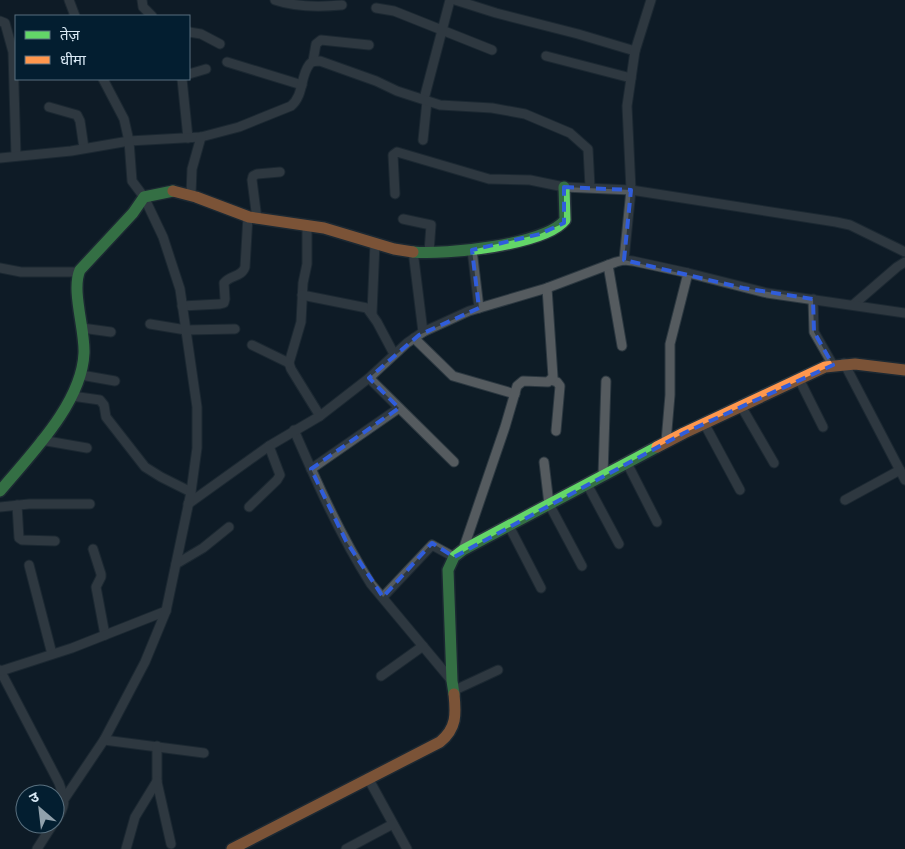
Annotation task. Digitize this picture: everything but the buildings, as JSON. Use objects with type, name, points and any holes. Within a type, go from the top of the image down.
[{"type":"street","points":[[69,0],[75,15]]},
{"type":"street","points":[[142,0],[143,7],[151,15]]},
{"type":"street","points":[[275,0],[284,3],[323,7],[342,5]]},
{"type":"street","points":[[423,140],[425,100],[450,0]]},
{"type":"street","points":[[456,0],[634,51]]},
{"type":"street","points":[[624,260],[631,190],[627,110],[634,51],[651,0]]},
{"type":"street","points":[[376,8],[394,12],[492,50]]},
{"type":"street","points":[[0,21],[5,23],[12,46],[16,156]]},
{"type":"street","points":[[190,32],[201,34],[220,44]]},
{"type":"street","points":[[313,61],[316,44],[322,40],[369,45]]},
{"type":"street","points":[[546,56],[631,78]]},
{"type":"street","points":[[0,158],[130,141],[201,137],[239,127],[291,106],[296,102],[309,64],[320,60],[425,100],[447,106],[492,108],[525,114],[570,133],[588,148],[590,187]]},
{"type":"street","points":[[227,62],[302,84]]},
{"type":"street","points":[[190,74],[206,69]]},
{"type":"street","points":[[65,798],[104,740],[145,662],[166,611],[191,492],[197,448],[197,407],[179,283],[167,246],[144,197],[132,181],[130,141],[124,119],[104,80]]},
{"type":"street","points":[[182,80],[188,138]]},
{"type":"street","points":[[48,107],[77,115],[80,120],[84,148]]},
{"type":"street","points":[[191,194],[192,169],[201,137]]},
{"type":"street","points":[[394,194],[393,154],[395,152],[489,179],[530,180],[564,187],[631,190],[797,214],[813,219],[850,225],[905,252]]},
{"type":"street","points":[[182,306],[220,304],[224,302],[224,283],[226,280],[241,274],[245,267],[252,218],[253,176],[280,172]]},
{"type":"street","points":[[0,491],[41,440],[72,396],[81,375],[85,352],[76,281],[78,272],[133,213],[144,197],[169,191],[178,191],[191,194],[252,218],[339,231],[404,251],[429,252],[472,250],[495,246],[540,234],[562,224],[565,217],[564,187]]},
{"type":"street","points":[[403,219],[431,226],[429,252]]},
{"type":"street","points":[[307,225],[307,264],[302,295],[301,322],[289,363],[320,416]]},
{"type":"street","points":[[372,313],[375,243]]},
{"type":"street","points":[[472,250],[479,308]]},
{"type":"street","points":[[413,251],[423,332]]},
{"type":"street","points":[[188,504],[269,446],[320,416],[423,332],[479,308],[546,288],[624,260],[688,273],[743,288],[905,313]]},
{"type":"street","points":[[853,305],[905,262]]},
{"type":"street","points":[[608,265],[622,346]]},
{"type":"street","points":[[0,268],[21,272],[78,272]]},
{"type":"street","points":[[666,442],[670,395],[670,344],[688,273]]},
{"type":"street","points":[[546,288],[553,377],[551,380]]},
{"type":"street","points":[[302,295],[362,305],[367,308],[372,313],[394,354]]},
{"type":"street","points":[[813,299],[814,332],[839,364],[905,480]]},
{"type":"street","points":[[150,324],[186,330],[235,329]]},
{"type":"street","points":[[82,328],[110,332]]},
{"type":"street","points":[[414,338],[453,376],[514,394]]},
{"type":"street","points":[[252,345],[289,363]]},
{"type":"street","points":[[383,597],[432,545],[459,554],[627,462],[704,423],[799,379],[839,364],[871,365],[905,370]]},
{"type":"street","points":[[81,375],[115,381]]},
{"type":"street","points":[[368,378],[454,462]]},
{"type":"street","points":[[799,379],[823,428]]},
{"type":"street","points":[[232,849],[440,742],[451,732],[454,726],[454,686],[448,570],[459,554],[514,394],[517,386],[523,381],[551,380],[557,382],[560,386],[556,431]]},
{"type":"street","points":[[603,475],[606,381]]},
{"type":"street","points":[[72,396],[103,402],[106,417],[145,467],[191,492]]},
{"type":"street","points":[[741,406],[774,463]]},
{"type":"street","points":[[311,470],[399,408]]},
{"type":"street","points":[[704,423],[740,490]]},
{"type":"street","points":[[294,430],[311,470],[346,541],[368,578],[454,686]]},
{"type":"street","points":[[41,440],[87,448]]},
{"type":"street","points":[[249,507],[280,475],[269,446]]},
{"type":"street","points":[[544,462],[549,504],[582,566]]},
{"type":"street","points":[[627,462],[657,522]]},
{"type":"street","points":[[845,500],[900,470]]},
{"type":"street","points":[[587,484],[619,544]]},
{"type":"street","points":[[0,507],[90,504]]},
{"type":"street","points":[[16,505],[20,538],[22,540],[55,541]]},
{"type":"street","points":[[509,526],[541,588]]},
{"type":"street","points":[[176,564],[203,548],[229,527]]},
{"type":"street","points":[[93,549],[101,574],[96,587],[105,635]]},
{"type":"street","points":[[29,565],[52,654]]},
{"type":"street","points":[[59,784],[0,671],[105,635],[166,611]]},
{"type":"street","points":[[381,676],[423,646]]},
{"type":"street","points":[[454,686],[498,670]]},
{"type":"street","points":[[104,740],[204,753]]},
{"type":"street","points":[[157,746],[158,781],[171,844]]},
{"type":"street","points":[[368,778],[407,849]]},
{"type":"street","points":[[126,849],[130,828],[135,817],[158,781]]},
{"type":"street","points":[[346,849],[393,824]]},
{"type":"street","points":[[37,849],[47,834]]},
{"type":"highlighted area","points":[[564,187],[631,190],[624,260],[743,288],[813,299],[814,332],[833,365],[684,433],[454,557],[432,543],[383,597],[346,541],[311,469],[399,408],[369,378],[419,335],[479,308],[472,250],[540,234],[564,223]]},
{"type":"traffic: fast","points":[[413,252],[428,253],[470,250],[517,242],[554,229],[565,220],[564,187]]},
{"type":"traffic: fast","points":[[0,491],[53,427],[65,409],[81,372],[84,343],[77,288],[80,270],[133,213],[144,197],[173,191]]},
{"type":"traffic: fast","points":[[454,694],[448,570],[454,557],[463,550],[657,447]]},
{"type":"traffic: slow","points":[[173,191],[196,197],[249,217],[324,228],[394,249],[413,252]]},
{"type":"traffic: slow","points":[[657,447],[825,367],[855,364],[905,370]]},
{"type":"traffic: slow","points":[[232,849],[440,742],[450,731],[454,720],[454,694]]}]
